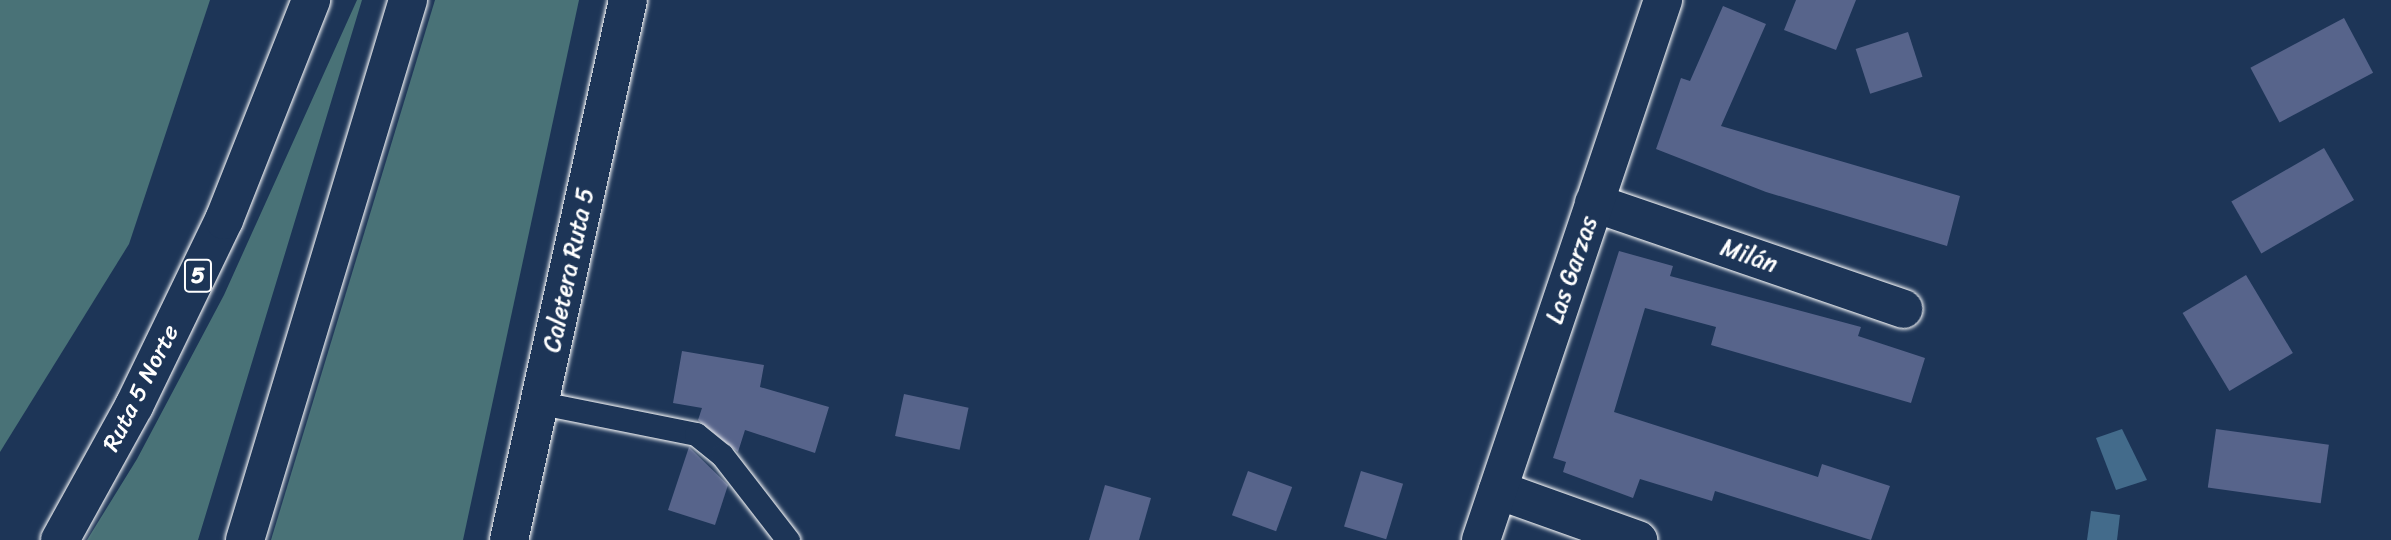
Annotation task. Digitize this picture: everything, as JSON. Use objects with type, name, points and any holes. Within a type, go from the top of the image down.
[{"type":"main road","name":"Ruta 5 Norte","points":[[60,540],[134,406],[224,220],[311,0]]},
{"type":"main road","points":[[245,540],[408,0]]},
{"type":"main road","name":"Caletera Ruta 5","points":[[509,540],[628,0]]},
{"type":"main road","name":"Las Garzas","points":[[1481,540],[1663,0]]},
{"type":"main road","name":"Milán","points":[[1594,203],[1903,309]]},
{"type":"main road","points":[[1498,490],[1638,540]]},
{"type":"lane","points":[[541,403],[696,434],[722,455],[788,540]]},
{"type":"green space","points":[[0,0],[210,0],[129,244],[0,452]]},
{"type":"green space","points":[[357,0],[362,0],[198,540],[87,540],[137,459],[224,295]]},
{"type":"green space","points":[[435,0],[579,0],[463,540],[271,540]]},
{"type":"water","points":[[2122,429],[2147,480],[2116,490],[2096,438]]},
{"type":"water","points":[[2091,511],[2120,515],[2117,540],[2087,540]]},
{"type":"building","points":[[1796,0],[1856,0],[1836,50],[1784,30]]},
{"type":"building","points":[[1723,6],[1766,24],[1721,126],[1960,196],[1947,246],[1766,192],[1656,149],[1681,78],[1690,81]]},
{"type":"building","points":[[2344,18],[2373,73],[2280,123],[2250,68]]},
{"type":"building","points":[[1908,32],[1923,77],[1870,94],[1856,49]]},
{"type":"building","points":[[2324,148],[2354,200],[2261,253],[2231,202]]},
{"type":"building","points":[[1619,251],[1673,266],[1670,276],[1861,327],[1858,336],[1925,358],[1911,403],[1711,345],[1716,327],[1645,308],[1614,412],[1818,477],[1822,464],[1890,486],[1871,540],[1715,491],[1712,501],[1640,479],[1633,498],[1563,472],[1566,462],[1553,458]]},
{"type":"building","points":[[2246,275],[2293,353],[2229,391],[2183,313]]},
{"type":"building","points":[[682,351],[764,365],[760,387],[829,407],[815,453],[745,430],[738,452],[698,420],[702,408],[673,403]]},
{"type":"building","points":[[904,394],[969,408],[960,450],[895,436]]},
{"type":"building","points":[[2216,429],[2329,445],[2321,503],[2208,487]]},
{"type":"building","points":[[689,447],[728,485],[715,525],[668,510]]},
{"type":"building","points":[[1248,471],[1292,487],[1276,531],[1232,515]]},
{"type":"building","points":[[1361,471],[1403,484],[1386,539],[1344,526]]},
{"type":"building","points":[[1105,485],[1151,498],[1139,540],[1089,540]]}]
